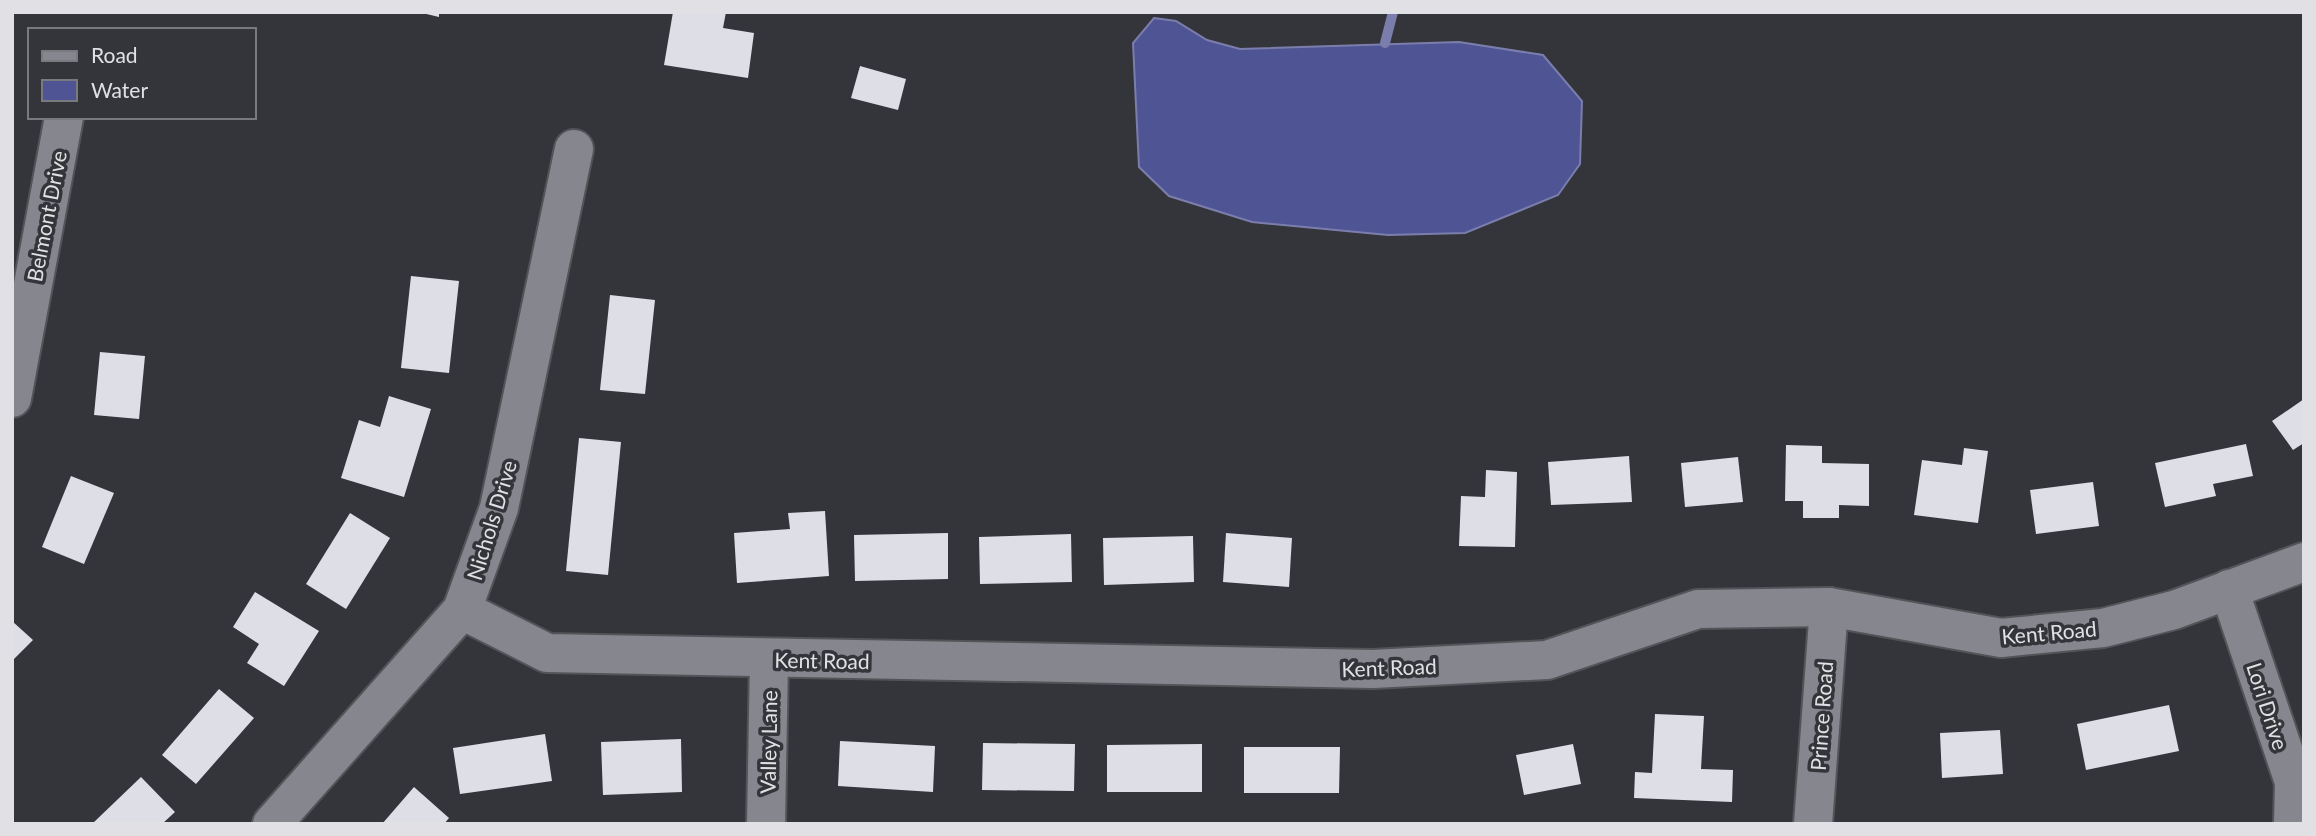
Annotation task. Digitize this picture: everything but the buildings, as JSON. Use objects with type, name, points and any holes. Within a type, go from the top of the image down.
[{"type":"street","name":"Belmont Drive","points":[[12,398],[64,119]]},
{"type":"street","name":"Nichols Drive","points":[[272,824],[462,610],[499,509],[574,149]]},
{"type":"street","name":"Kent Road","points":[[462,610],[547,653],[769,660],[1373,669],[1547,660],[1698,609],[1829,607],[2001,638],[2103,628],[2174,610],[2304,562]]},
{"type":"street","name":"Lori Drive","points":[[2229,590],[2294,782],[2293,824]]},
{"type":"street","name":"Prince Road","points":[[1813,824],[1829,607]]},
{"type":"street","name":"Valley Lane","points":[[766,824],[769,660]]},
{"type":"water","points":[[1154,18],[1176,21],[1207,40],[1240,49],[1459,42],[1543,55],[1582,101],[1580,164],[1558,195],[1465,233],[1388,235],[1252,222],[1169,196],[1139,167],[1133,43]]},
{"type":"waterway","points":[[1385,43],[1393,12]]}]
